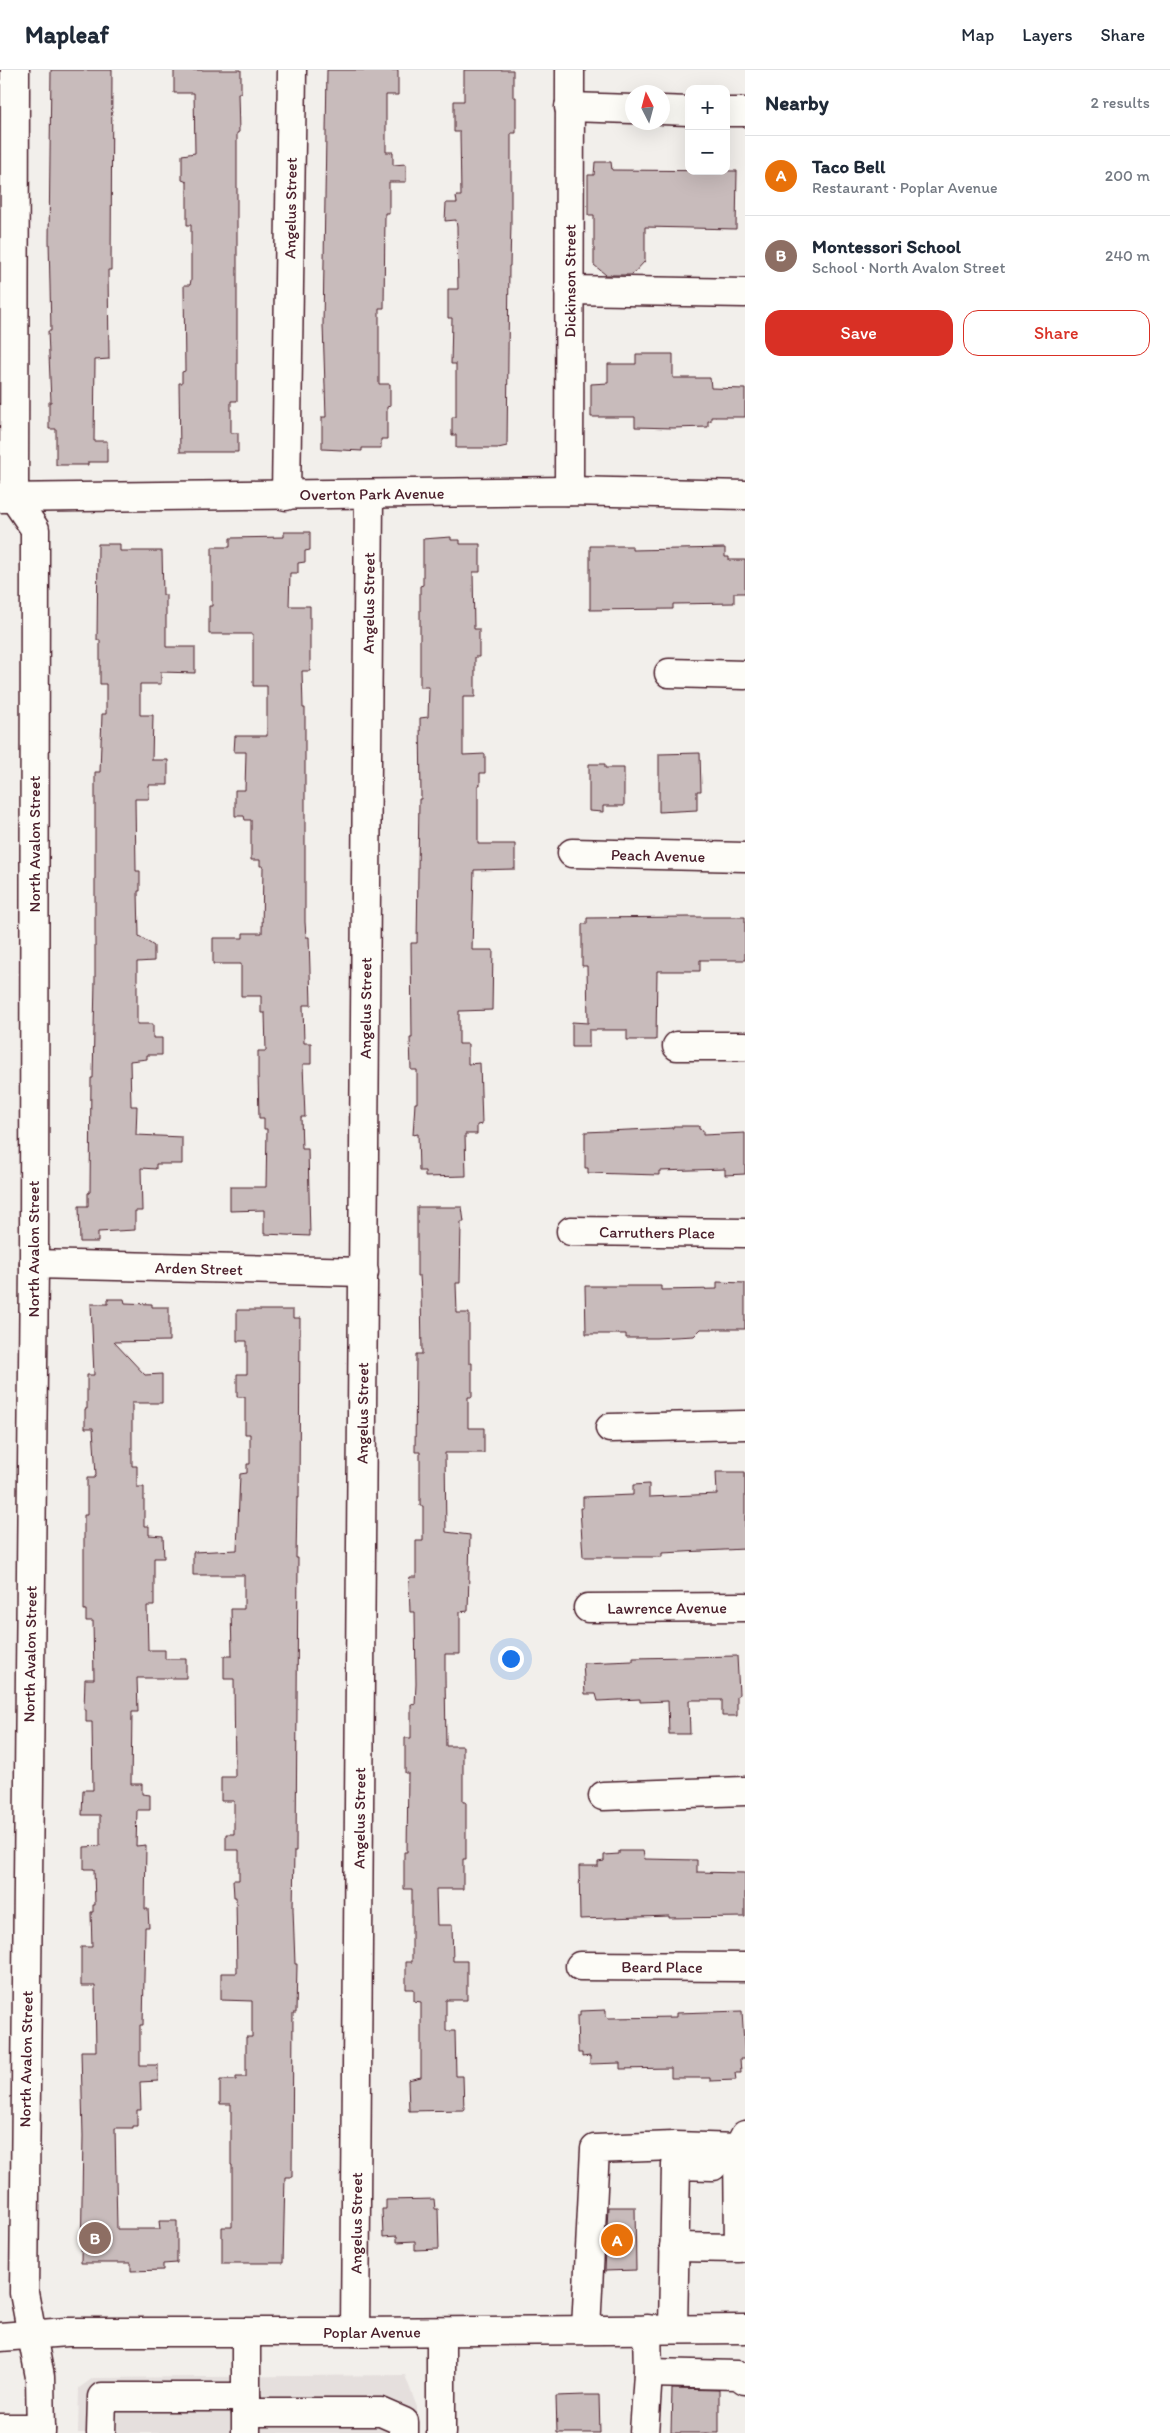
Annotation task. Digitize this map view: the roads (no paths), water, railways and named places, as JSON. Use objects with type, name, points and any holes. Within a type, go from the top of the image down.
[{"type":"street","points":[[7,498],[15,70]]},
{"type":"street","name":"Angelus Street","points":[[286,496],[292,70]]},
{"type":"street","name":"Dickinson Street","points":[[570,70],[570,491]]},
{"type":"street","points":[[569,107],[625,109]]},
{"type":"street","points":[[670,110],[685,111]]},
{"type":"street","points":[[730,112],[745,112]]},
{"type":"street","points":[[569,290],[745,293]]},
{"type":"street","name":"Overton Park Avenue","points":[[7,498],[370,495],[570,491],[745,495]]},
{"type":"street","name":"Angelus Street","points":[[355,2332],[370,495]]},
{"type":"street","name":"North Avalon Street","points":[[7,498],[34,529],[34,1264],[24,2293],[40,2377],[41,2431]]},
{"type":"street","points":[[669,673],[745,675]]},
{"type":"street","name":"Peach Avenue","points":[[572,853],[745,857]]},
{"type":"street","points":[[677,1046],[745,1046]]},
{"type":"street","name":"Carruthers Place","points":[[571,1231],[745,1233]]},
{"type":"street","name":"Arden Street","points":[[34,1264],[364,1272]]},
{"type":"street","points":[[610,1428],[745,1425]]},
{"type":"street","name":"Lawrence Avenue","points":[[588,1608],[745,1607]]},
{"type":"street","points":[[603,1796],[745,1791]]},
{"type":"street","name":"Beard Place","points":[[580,1966],[745,1967]]},
{"type":"street","points":[[586,2330],[595,2149],[674,2146],[740,2150]]},
{"type":"street","points":[[674,2247],[739,2248],[740,2150]]},
{"type":"street","points":[[644,2433],[648,2373],[660,2329],[674,2247],[676,2165],[740,2150]]},
{"type":"street","name":"Poplar Avenue","points":[[0,2337],[67,2332],[441,2332],[745,2328]]},
{"type":"street","points":[[246,2332],[246,2414]]},
{"type":"street","points":[[441,2332],[441,2433]]},
{"type":"street","points":[[648,2373],[738,2375],[745,2380]]},
{"type":"street","points":[[101,2433],[102,2397],[246,2414],[381,2412],[404,2422],[404,2433]]},
{"type":"street","points":[[0,2428],[41,2431]]},
{"type":"place","name":"Montessori School","points":[[95,2238]]},
{"type":"place","name":"Taco Bell","points":[[617,2240]]}]
